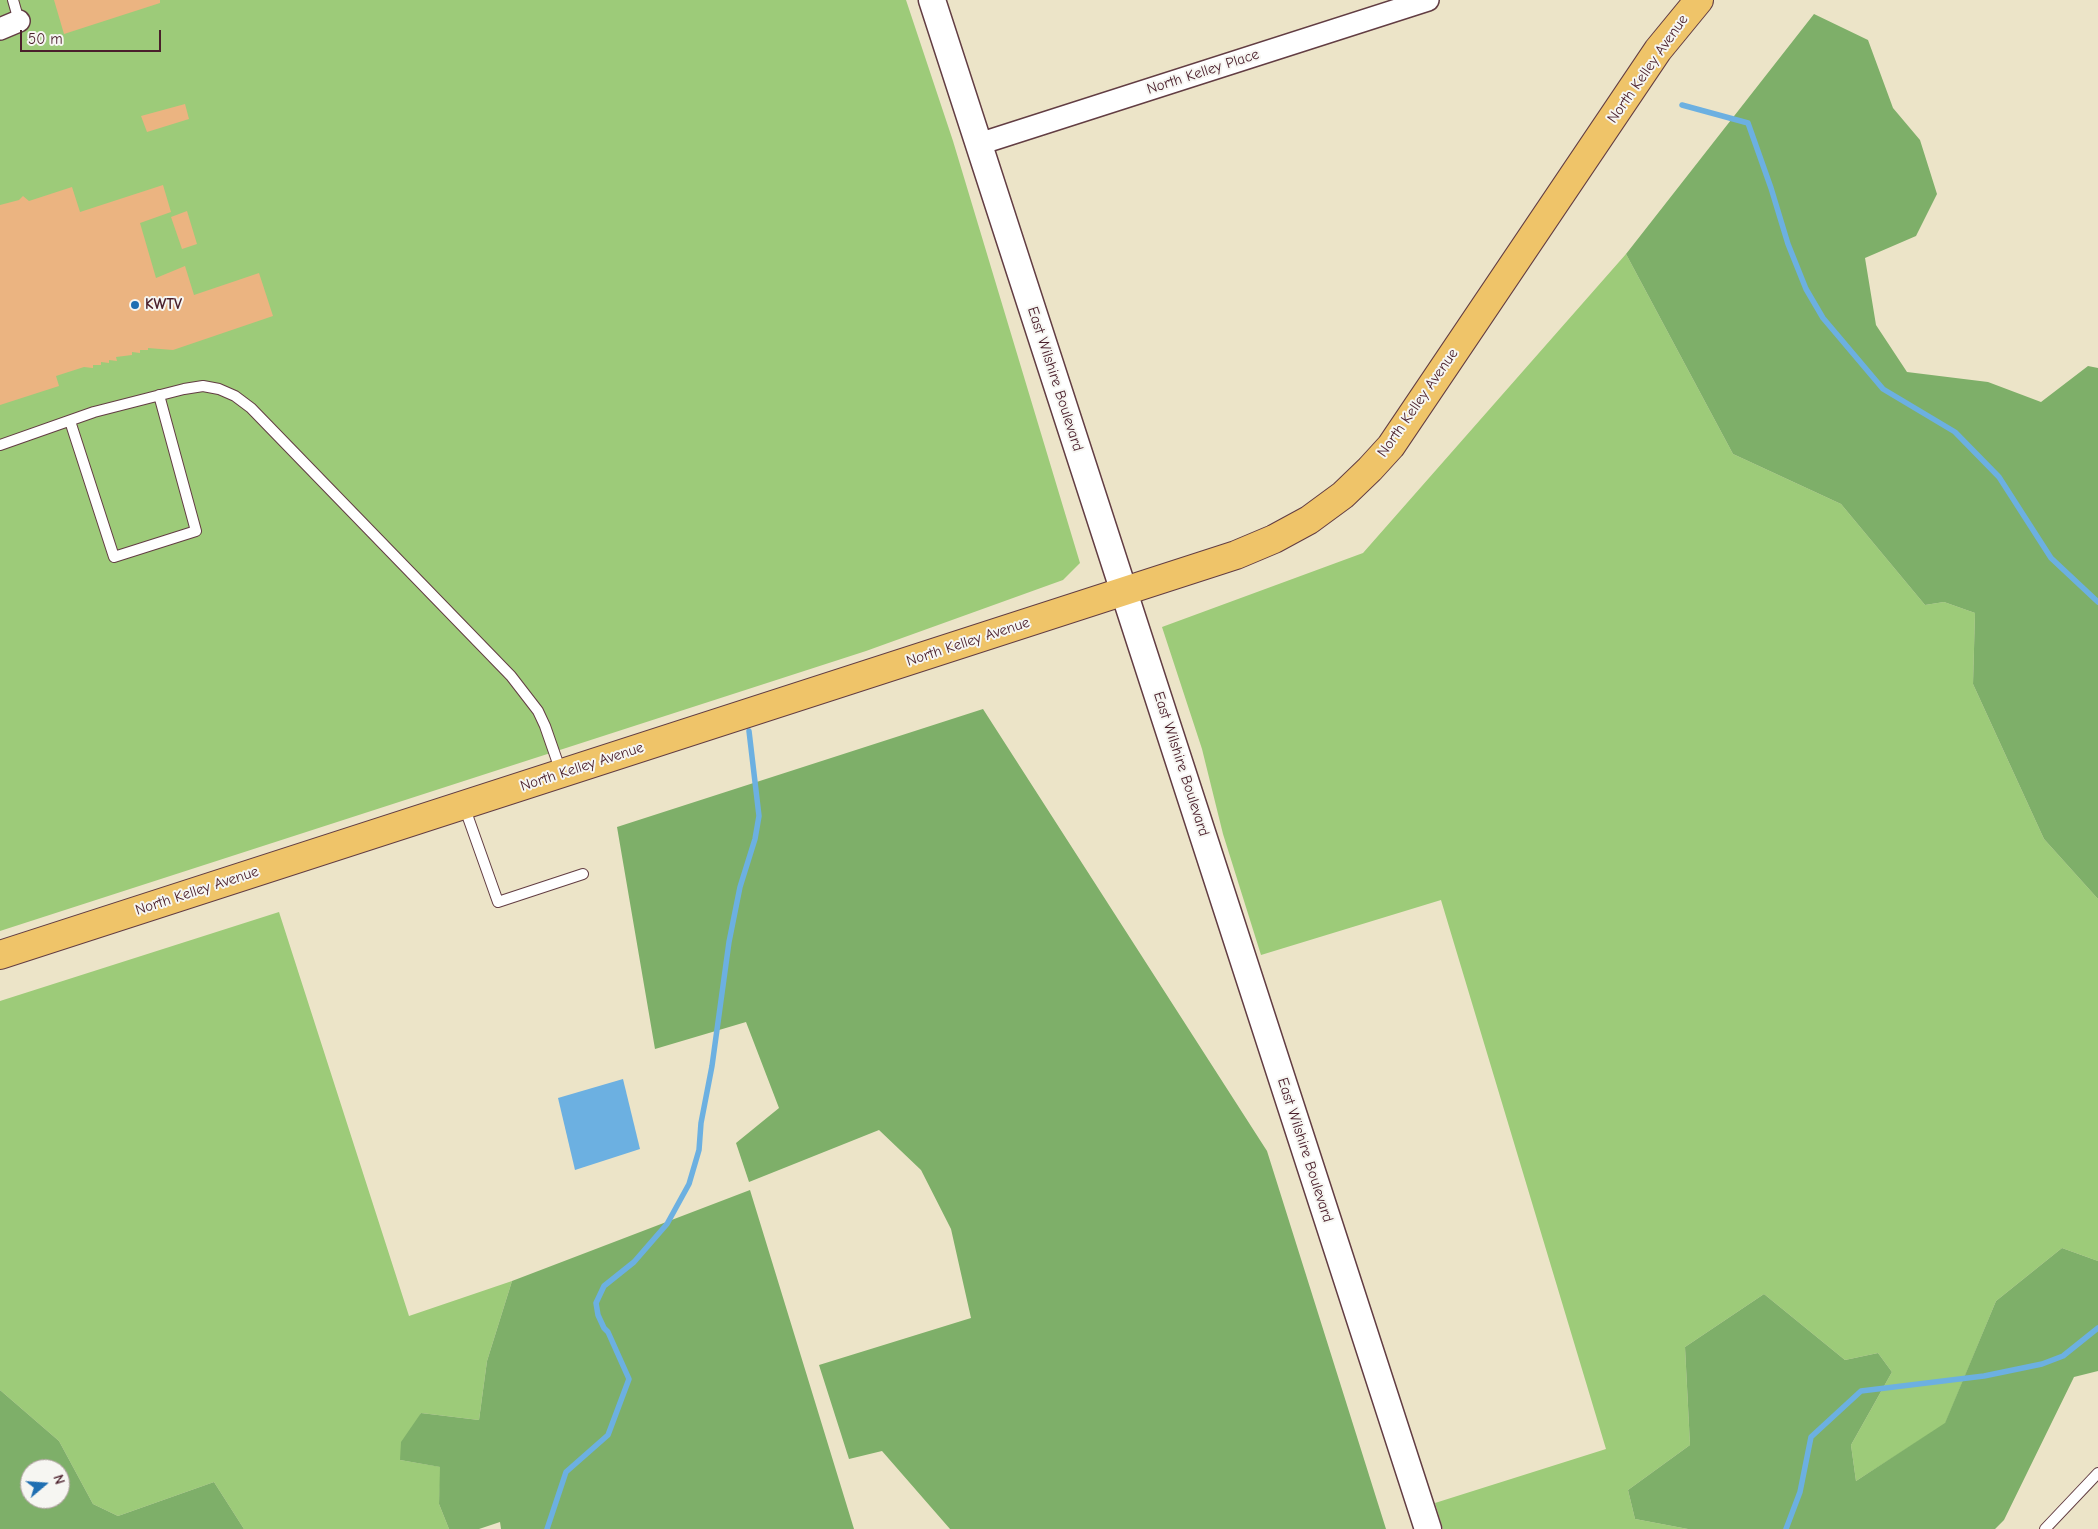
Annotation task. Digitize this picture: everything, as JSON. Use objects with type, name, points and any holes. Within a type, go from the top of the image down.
[{"type":"main road","name":"North Kelley Avenue","points":[[0,955],[1236,555],[1274,539],[1309,520],[1343,495],[1391,446],[1658,50],[1699,0]]},
{"type":"street","name":"East Wilshire Boulevard","points":[[932,0],[1428,1529]]},
{"type":"street","name":"North Kelley Place","points":[[979,144],[1428,0]]},
{"type":"lane","points":[[10,25],[13,0]]},
{"type":"lane","points":[[0,445],[158,394],[203,386],[219,389],[235,396],[251,408],[511,676],[538,711],[562,773]]},
{"type":"lane","points":[[70,421],[114,557],[196,531],[158,394]]},
{"type":"lane","points":[[464,805],[498,902],[584,874]]},
{"type":"lane","points":[[2045,1529],[2098,1473]]},
{"type":"green space","points":[[0,0],[906,0],[953,141],[1080,563],[1063,580],[866,651],[0,931]]},
{"type":"green space","points":[[1814,14],[1868,40],[1893,108],[1920,140],[1937,194],[1916,236],[1865,258],[1876,325],[1907,372],[1988,382],[2041,402],[2088,366],[2098,368],[2098,899],[2044,839],[1973,684],[1975,613],[1944,602],[1925,605],[1841,504],[1733,454],[1626,254]]},
{"type":"green space","points":[[1626,254],[1733,454],[1841,504],[1925,605],[1944,602],[1975,613],[1973,684],[2044,839],[2098,899],[2098,1261],[2062,1248],[1996,1301],[1945,1424],[1856,1481],[1851,1445],[1892,1372],[1878,1353],[1845,1360],[1764,1294],[1685,1347],[1690,1445],[1628,1490],[1635,1519],[1688,1529],[1443,1529],[1435,1503],[1606,1449],[1441,900],[1261,955],[1223,834],[1202,749],[1162,627],[1363,553]]},
{"type":"green space","points":[[983,709],[1267,1151],[1386,1529],[950,1529],[882,1451],[849,1459],[819,1365],[971,1318],[951,1229],[921,1170],[879,1130],[749,1182],[736,1143],[779,1108],[746,1022],[655,1049],[617,827]]},
{"type":"green space","points":[[279,912],[409,1316],[512,1281],[487,1361],[479,1420],[421,1413],[400,1460],[441,1467],[439,1504],[449,1529],[244,1529],[214,1482],[118,1516],[93,1504],[59,1441],[0,1390],[0,1001]]},
{"type":"green space","points":[[750,1190],[854,1529],[501,1529],[500,1522],[479,1529],[449,1529],[439,1504],[440,1467],[400,1460],[401,1442],[421,1413],[479,1420],[487,1361],[512,1281]]},
{"type":"green space","points":[[2062,1248],[2098,1261],[2098,1371],[2074,1377],[2004,1520],[1995,1529],[1688,1529],[1635,1519],[1628,1490],[1690,1445],[1685,1347],[1764,1294],[1845,1360],[1878,1353],[1892,1372],[1851,1445],[1856,1481],[1945,1423],[1996,1301]]},
{"type":"green space","points":[[0,1390],[59,1441],[69,1459],[20,1459],[20,1509],[70,1509],[70,1461],[93,1504],[118,1516],[214,1482],[244,1529],[0,1529]]},
{"type":"water","points":[[623,1079],[640,1149],[575,1170],[558,1098]]},
{"type":"building","points":[[54,0],[160,0],[160,3],[64,34]]},
{"type":"building","points":[[185,104],[189,119],[147,132],[141,116]]},
{"type":"building","name":"KWTV","points":[[163,185],[171,212],[140,223],[156,278],[185,266],[194,295],[259,273],[273,316],[173,350],[148,348],[148,350],[140,350],[140,353],[132,352],[132,355],[116,357],[117,361],[109,360],[109,363],[101,362],[101,365],[93,365],[93,368],[84,367],[56,376],[59,386],[0,405],[0,205],[19,200],[23,196],[29,201],[72,187],[80,212]]},
{"type":"building","points":[[187,211],[197,244],[182,249],[171,217]]},
{"type":"waterway","points":[[1682,105],[1748,123],[1788,244],[1806,289],[1823,318],[1883,389],[1955,432],[1999,477],[2051,558],[2098,602]]},
{"type":"waterway","points":[[547,1529],[566,1472],[608,1435],[629,1379],[608,1332],[598,1315],[596,1303],[604,1286],[634,1262],[667,1224],[689,1184],[699,1150],[701,1123],[712,1066],[729,942],[740,887],[755,839],[759,816],[749,731]]},
{"type":"waterway","points":[[1786,1529],[1800,1492],[1811,1437],[1861,1391],[1984,1376],[2042,1364],[2063,1356],[2098,1328]]},
{"type":"place","name":"KWTV","points":[[135,305]]}]
